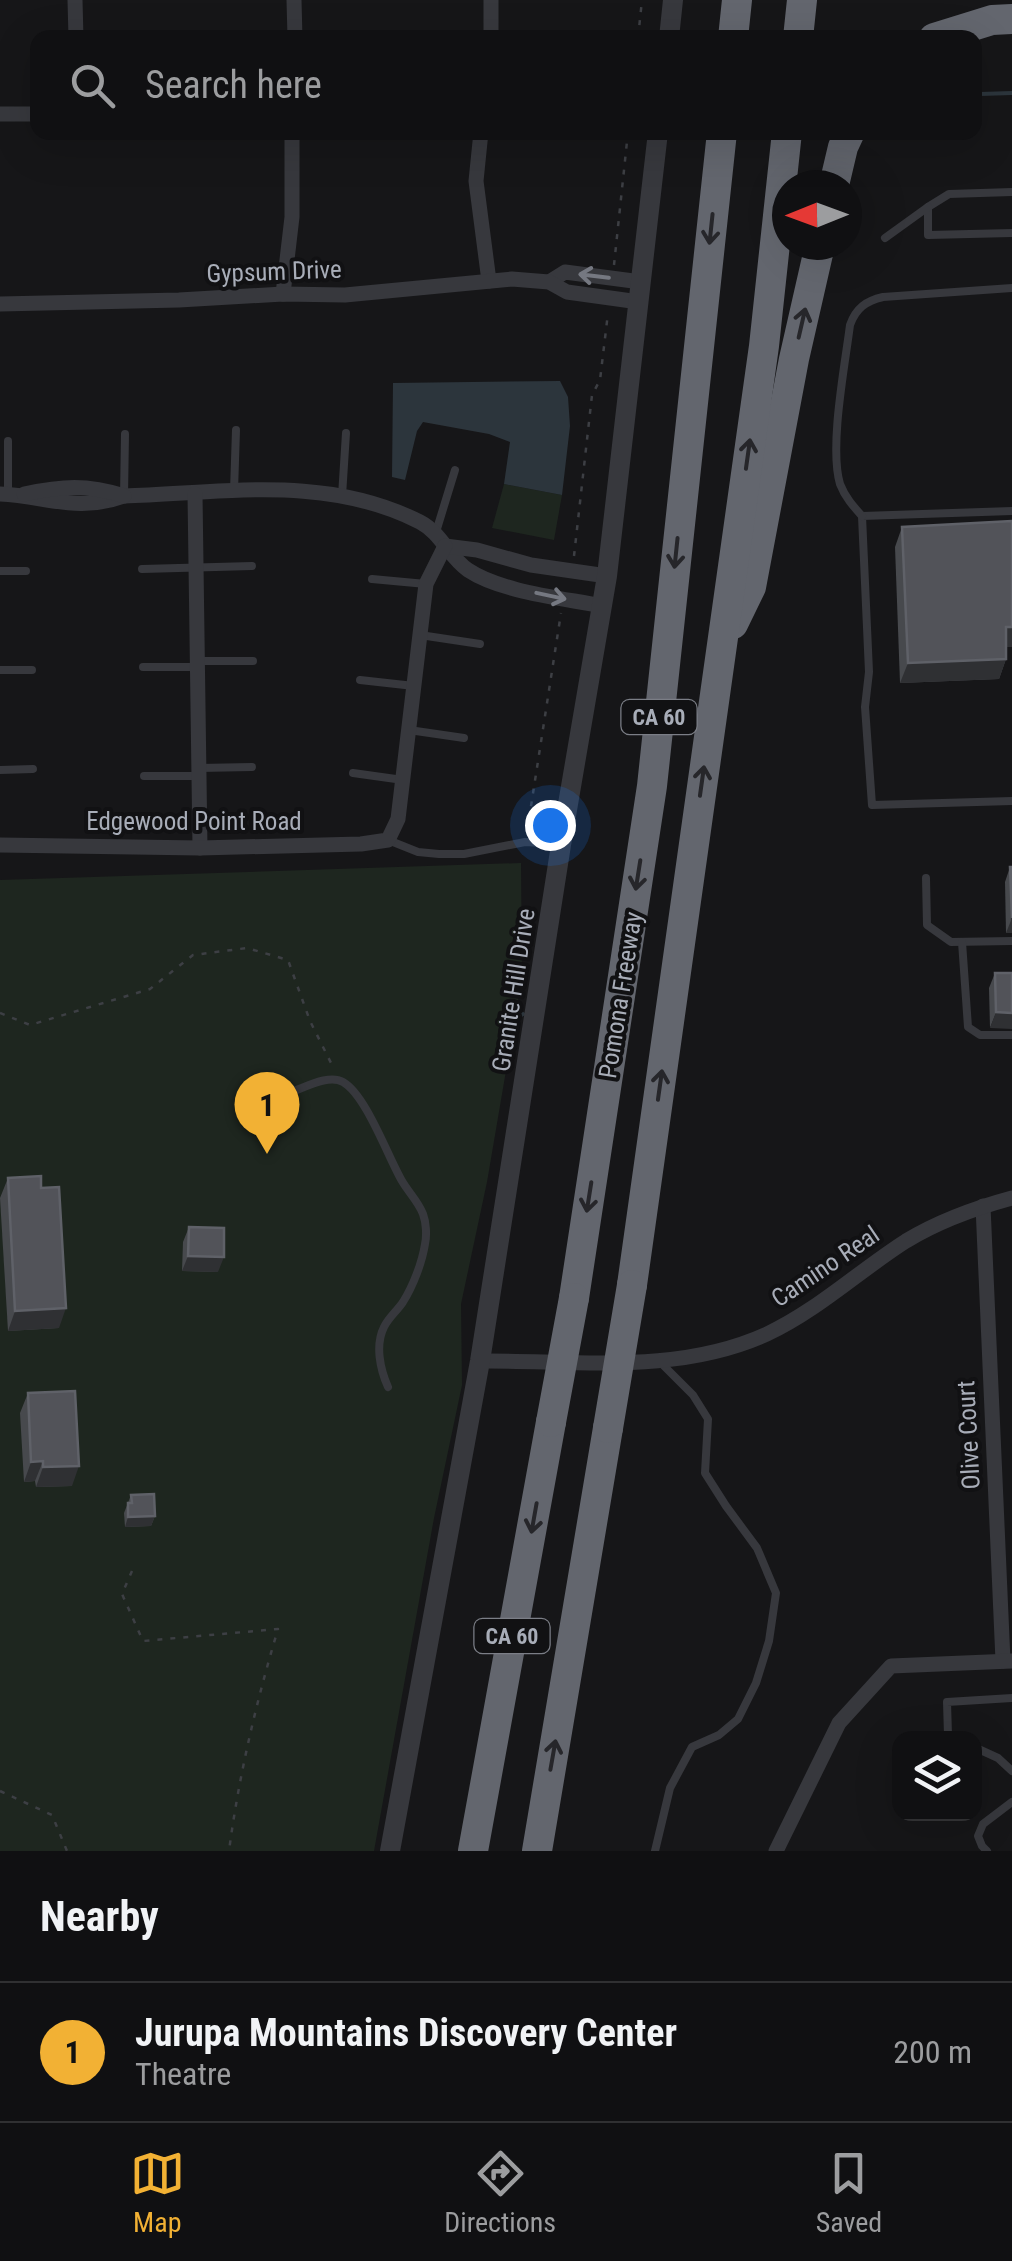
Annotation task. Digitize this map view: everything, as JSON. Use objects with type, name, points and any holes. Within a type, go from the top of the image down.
[{"type":"highway","points":[[733,30],[737,0]]},
{"type":"highway","points":[[799,30],[802,0]]},
{"type":"highway","points":[[960,30],[992,20],[1012,19]]},
{"type":"highway","name":"Pomona Freeway","points":[[473,1851],[574,1298],[652,786],[721,140]]},
{"type":"highway","name":"Pomona Freeway","points":[[536,1851],[632,1285],[764,346],[787,140]]},
{"type":"highway","points":[[838,170],[846,140]]},
{"type":"highway","points":[[719,654],[750,587],[817,260]]},
{"type":"street","points":[[75,0],[76,30]]},
{"type":"street","points":[[294,0],[295,30]]},
{"type":"street","points":[[490,30],[491,0]]},
{"type":"street","points":[[669,30],[673,0]]},
{"type":"street","points":[[0,114],[30,114]]},
{"type":"street","points":[[283,294],[292,217],[292,140]]},
{"type":"street","points":[[481,140],[476,182],[489,282]]},
{"type":"street","name":"Granite Hill Drive","points":[[390,1851],[480,1361],[602,606],[657,140]]},
{"type":"street","name":"Gypsum Drive","points":[[0,304],[345,295],[512,279],[549,282],[565,272],[640,292]]},
{"type":"street","points":[[9,494],[73,486],[124,496],[301,490],[342,496],[418,521],[467,569],[487,579],[602,606]]},
{"type":"street","points":[[195,494],[200,848]]},
{"type":"street","points":[[440,539],[532,565],[606,576]]},
{"type":"street","points":[[388,840],[398,820],[426,584],[440,539]]},
{"type":"street","points":[[487,579],[496,556]]},
{"type":"street","name":"Edgewood Point Road","points":[[0,846],[200,848],[388,840]]},
{"type":"street","name":"Camino Real","points":[[480,1361],[660,1362],[710,1353],[765,1335],[812,1310],[907,1241],[941,1223],[1012,1198]]},
{"type":"street","name":"Olive Court","points":[[983,1206],[1008,1662]]},
{"type":"street","points":[[776,1851],[839,1723],[892,1666],[1008,1662]]},
{"type":"lane","points":[[885,238],[949,194],[1012,192]]},
{"type":"lane","points":[[928,207],[928,235],[1012,233]]},
{"type":"lane","points":[[1012,288],[883,297],[857,310],[850,325],[837,458],[845,495],[862,516],[869,672],[865,708],[872,805],[1012,801]]},
{"type":"lane","points":[[234,491],[236,430]]},
{"type":"lane","points":[[342,496],[346,433]]},
{"type":"lane","points":[[124,496],[125,434]]},
{"type":"lane","points":[[8,440],[9,494]]},
{"type":"lane","points":[[440,539],[455,470]]},
{"type":"lane","points":[[862,516],[1012,512]]},
{"type":"lane","points":[[142,568],[252,566]]},
{"type":"lane","points":[[0,571],[26,571]]},
{"type":"lane","points":[[372,579],[426,584]]},
{"type":"lane","points":[[420,635],[480,644]]},
{"type":"lane","points":[[143,667],[253,661]]},
{"type":"lane","points":[[0,670],[32,670]]},
{"type":"lane","points":[[360,680],[414,686]]},
{"type":"lane","points":[[409,730],[464,738]]},
{"type":"lane","points":[[144,776],[252,767]]},
{"type":"lane","points":[[0,770],[33,770]]},
{"type":"lane","points":[[352,774],[403,780]]},
{"type":"lane","points":[[388,840],[418,852],[438,854],[464,854],[525,842],[561,844]]},
{"type":"lane","points":[[926,878],[927,924],[951,942],[1012,941]]},
{"type":"lane","points":[[962,942],[968,1026],[980,1035],[1012,1035]]},
{"type":"lane","points":[[292,1092],[329,1079],[340,1080],[360,1100],[425,1218],[425,1244],[416,1273],[402,1304],[382,1329],[381,1371],[388,1387]]},
{"type":"lane","points":[[655,1851],[670,1788],[692,1747],[718,1735],[738,1718],[756,1684],[769,1641],[776,1593],[756,1548],[705,1473],[708,1419],[694,1395],[660,1362]]},
{"type":"lane","points":[[948,1731],[947,1702],[1012,1698]]},
{"type":"lane","points":[[982,1751],[998,1758],[1012,1771]]},
{"type":"lane","points":[[987,1851],[978,1836],[983,1824],[1012,1802]]},
{"type":"path","points":[[639,30],[642,0]]},
{"type":"path","points":[[614,257],[627,140]]},
{"type":"path","points":[[576,544],[592,395],[600,380],[607,324]]},
{"type":"path","points":[[525,842],[559,622]]},
{"type":"path","points":[[0,1013],[30,1025],[150,990],[193,955],[248,948],[288,960],[310,1021],[340,1080]]},
{"type":"path","points":[[132,1571],[122,1594],[142,1641],[278,1629],[238,1785],[229,1851]]},
{"type":"path","points":[[0,1790],[52,1816],[68,1851]]},
{"type":"shaded area","points":[[560,381],[568,397],[570,426],[562,495],[504,484],[510,442],[489,434],[423,422],[417,431],[405,480],[392,477],[393,383]]},
{"type":"shaded area","points":[[504,484],[562,495],[554,540],[492,528]]},
{"type":"shaded area","points":[[521,863],[522,977],[487,1182],[461,1304],[462,1385],[374,1851],[0,1851],[0,880]]},
{"type":"building","points":[[1012,521],[1012,627],[1006,627],[1006,659],[908,663],[902,527]]},
{"type":"building","points":[[995,973],[1012,973],[1012,1013],[996,1012]]},
{"type":"building","points":[[41,1176],[41,1188],[59,1187],[66,1308],[15,1311],[8,1178]]},
{"type":"building","points":[[189,1227],[224,1228],[224,1257],[188,1256]]},
{"type":"building","points":[[75,1391],[79,1466],[43,1467],[43,1461],[31,1462],[28,1393]]},
{"type":"building","points":[[154,1494],[155,1516],[128,1517],[131,1495]]},
{"type":"waterway","points":[[982,94],[1012,93]]},
{"type":"waterway","points":[[505,1024],[523,1014]]},
{"type":"place","name":"Jurupa Mountains Discovery Center","points":[[267,1154]]}]
